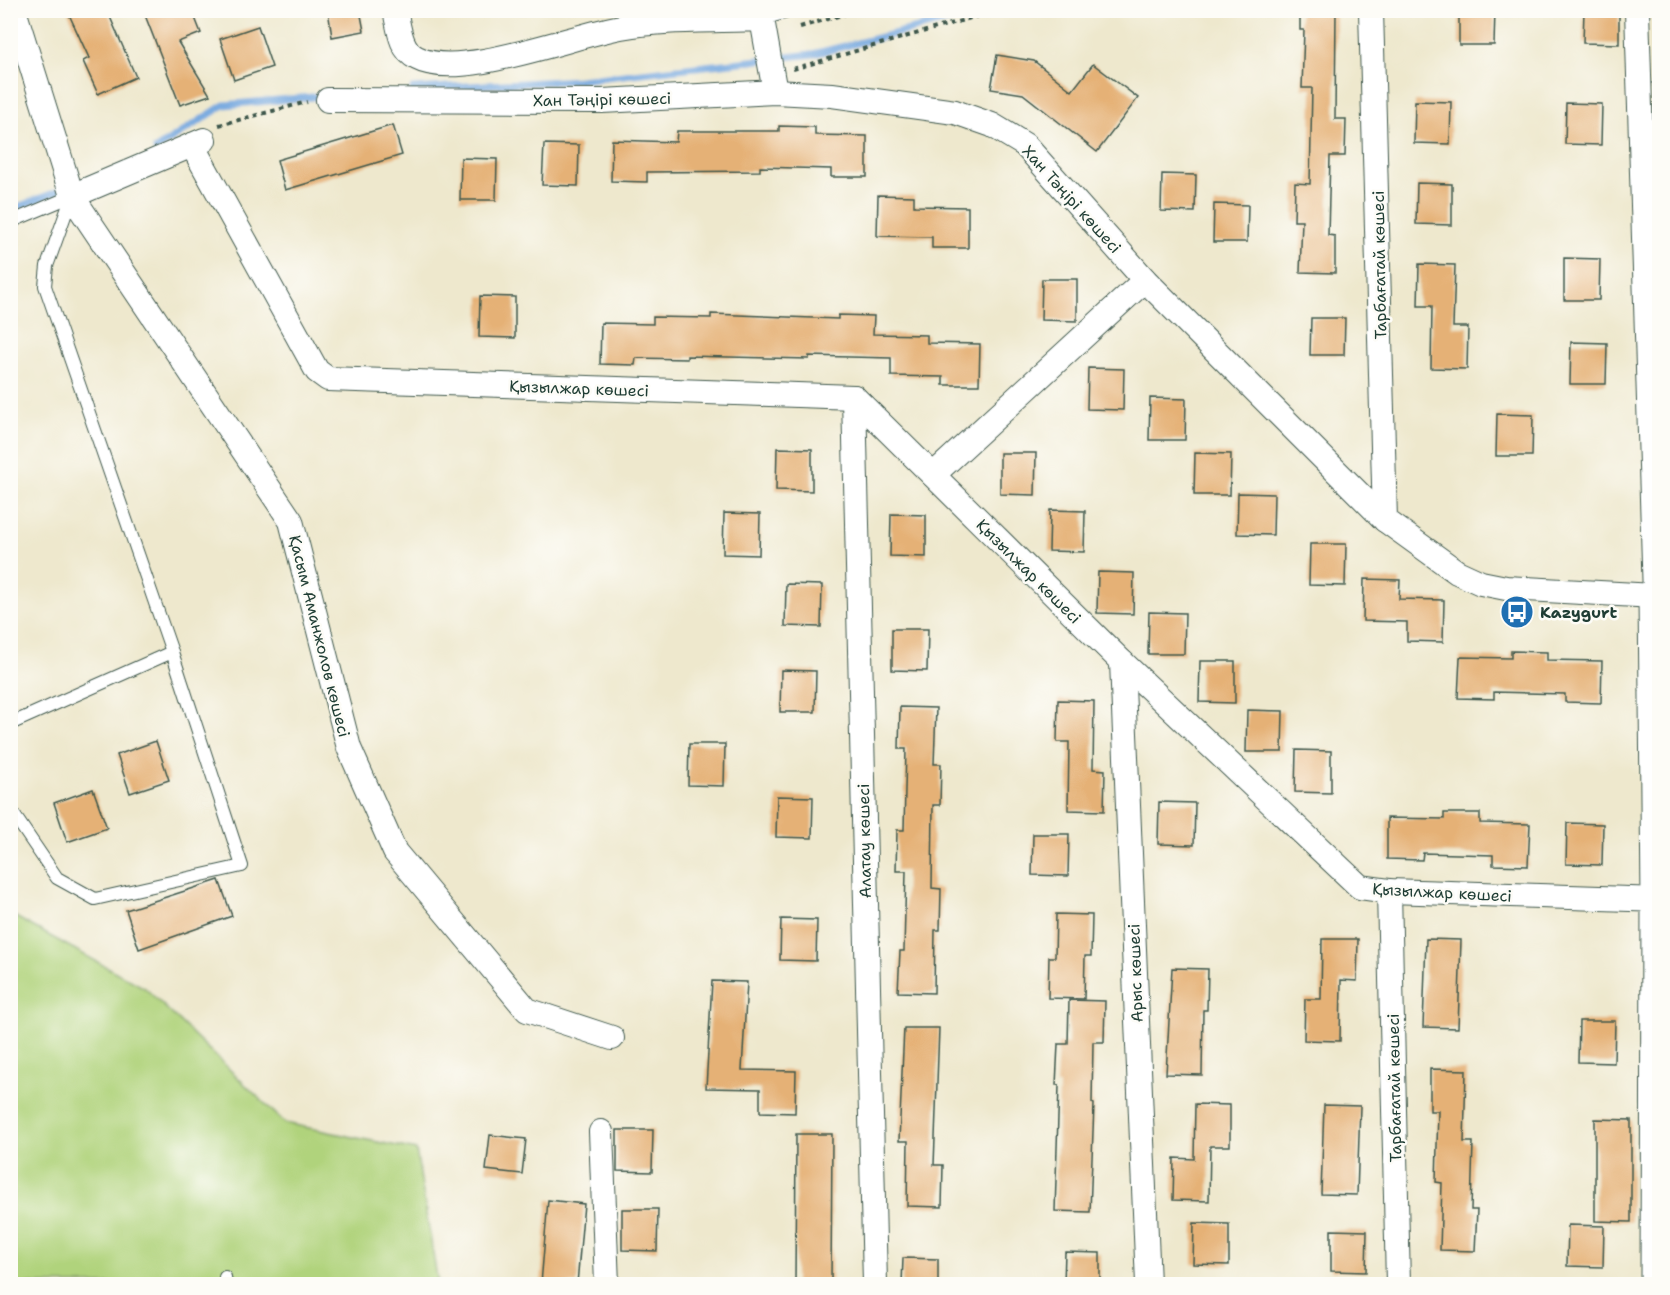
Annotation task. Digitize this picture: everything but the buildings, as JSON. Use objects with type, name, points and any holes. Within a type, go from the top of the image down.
[{"type":"street","name":"Қасым Аманжолов көшесі","points":[[14,10],[71,193],[291,521],[349,748],[395,852],[527,1010],[612,1038]]},
{"type":"street","points":[[395,10],[404,47],[415,58],[432,64],[473,63],[621,27],[677,21],[768,55]]},
{"type":"street","name":"Тарбағатай көшесі","points":[[1371,10],[1384,520]]},
{"type":"street","points":[[1637,10],[1657,596],[1659,900],[1657,1284]]},
{"type":"street","name":"Хан Тәңірі көшесі","points":[[328,100],[602,101],[768,55],[832,95],[955,112],[992,125],[1025,145],[1145,280],[1384,520],[1457,572],[1481,583],[1506,588],[1657,596]]},
{"type":"street","points":[[71,193],[198,143]]},
{"type":"street","name":"Қызылжар көшесі","points":[[198,143],[317,371],[328,379],[854,397],[1122,662],[1360,887],[1389,891],[1659,900]]},
{"type":"street","points":[[933,476],[1145,280]]},
{"type":"street","name":"Алатау көшесі","points":[[854,397],[875,1284]]},
{"type":"street","name":"Арыс көшесі","points":[[1122,662],[1148,1284]]},
{"type":"street","name":"Тарбағатай көшесі","points":[[1389,891],[1398,1284]]},
{"type":"street","points":[[601,1132],[607,1284]]},
{"type":"lane","points":[[768,55],[795,10]]},
{"type":"lane","points":[[10,222],[71,193]]},
{"type":"lane","points":[[10,809],[57,878],[94,899],[242,866],[45,286],[46,266],[71,193]]},
{"type":"lane","points":[[10,724],[171,652]]},
{"type":"path","points":[[768,55],[860,10]]},
{"type":"path","points":[[768,55],[999,10]]},
{"type":"path","points":[[198,143],[215,126],[304,102],[328,100]]},
{"type":"green space","points":[[10,914],[145,988],[285,1123],[416,1150],[438,1284],[11,1284]]},
{"type":"waterway","points":[[413,89],[579,80],[813,54],[990,10]]},
{"type":"waterway","points":[[156,149],[224,105],[324,96]]},
{"type":"waterway","points":[[10,210],[67,188]]},
{"type":"place","name":"Kazygurt","points":[[1517,612]]}]
